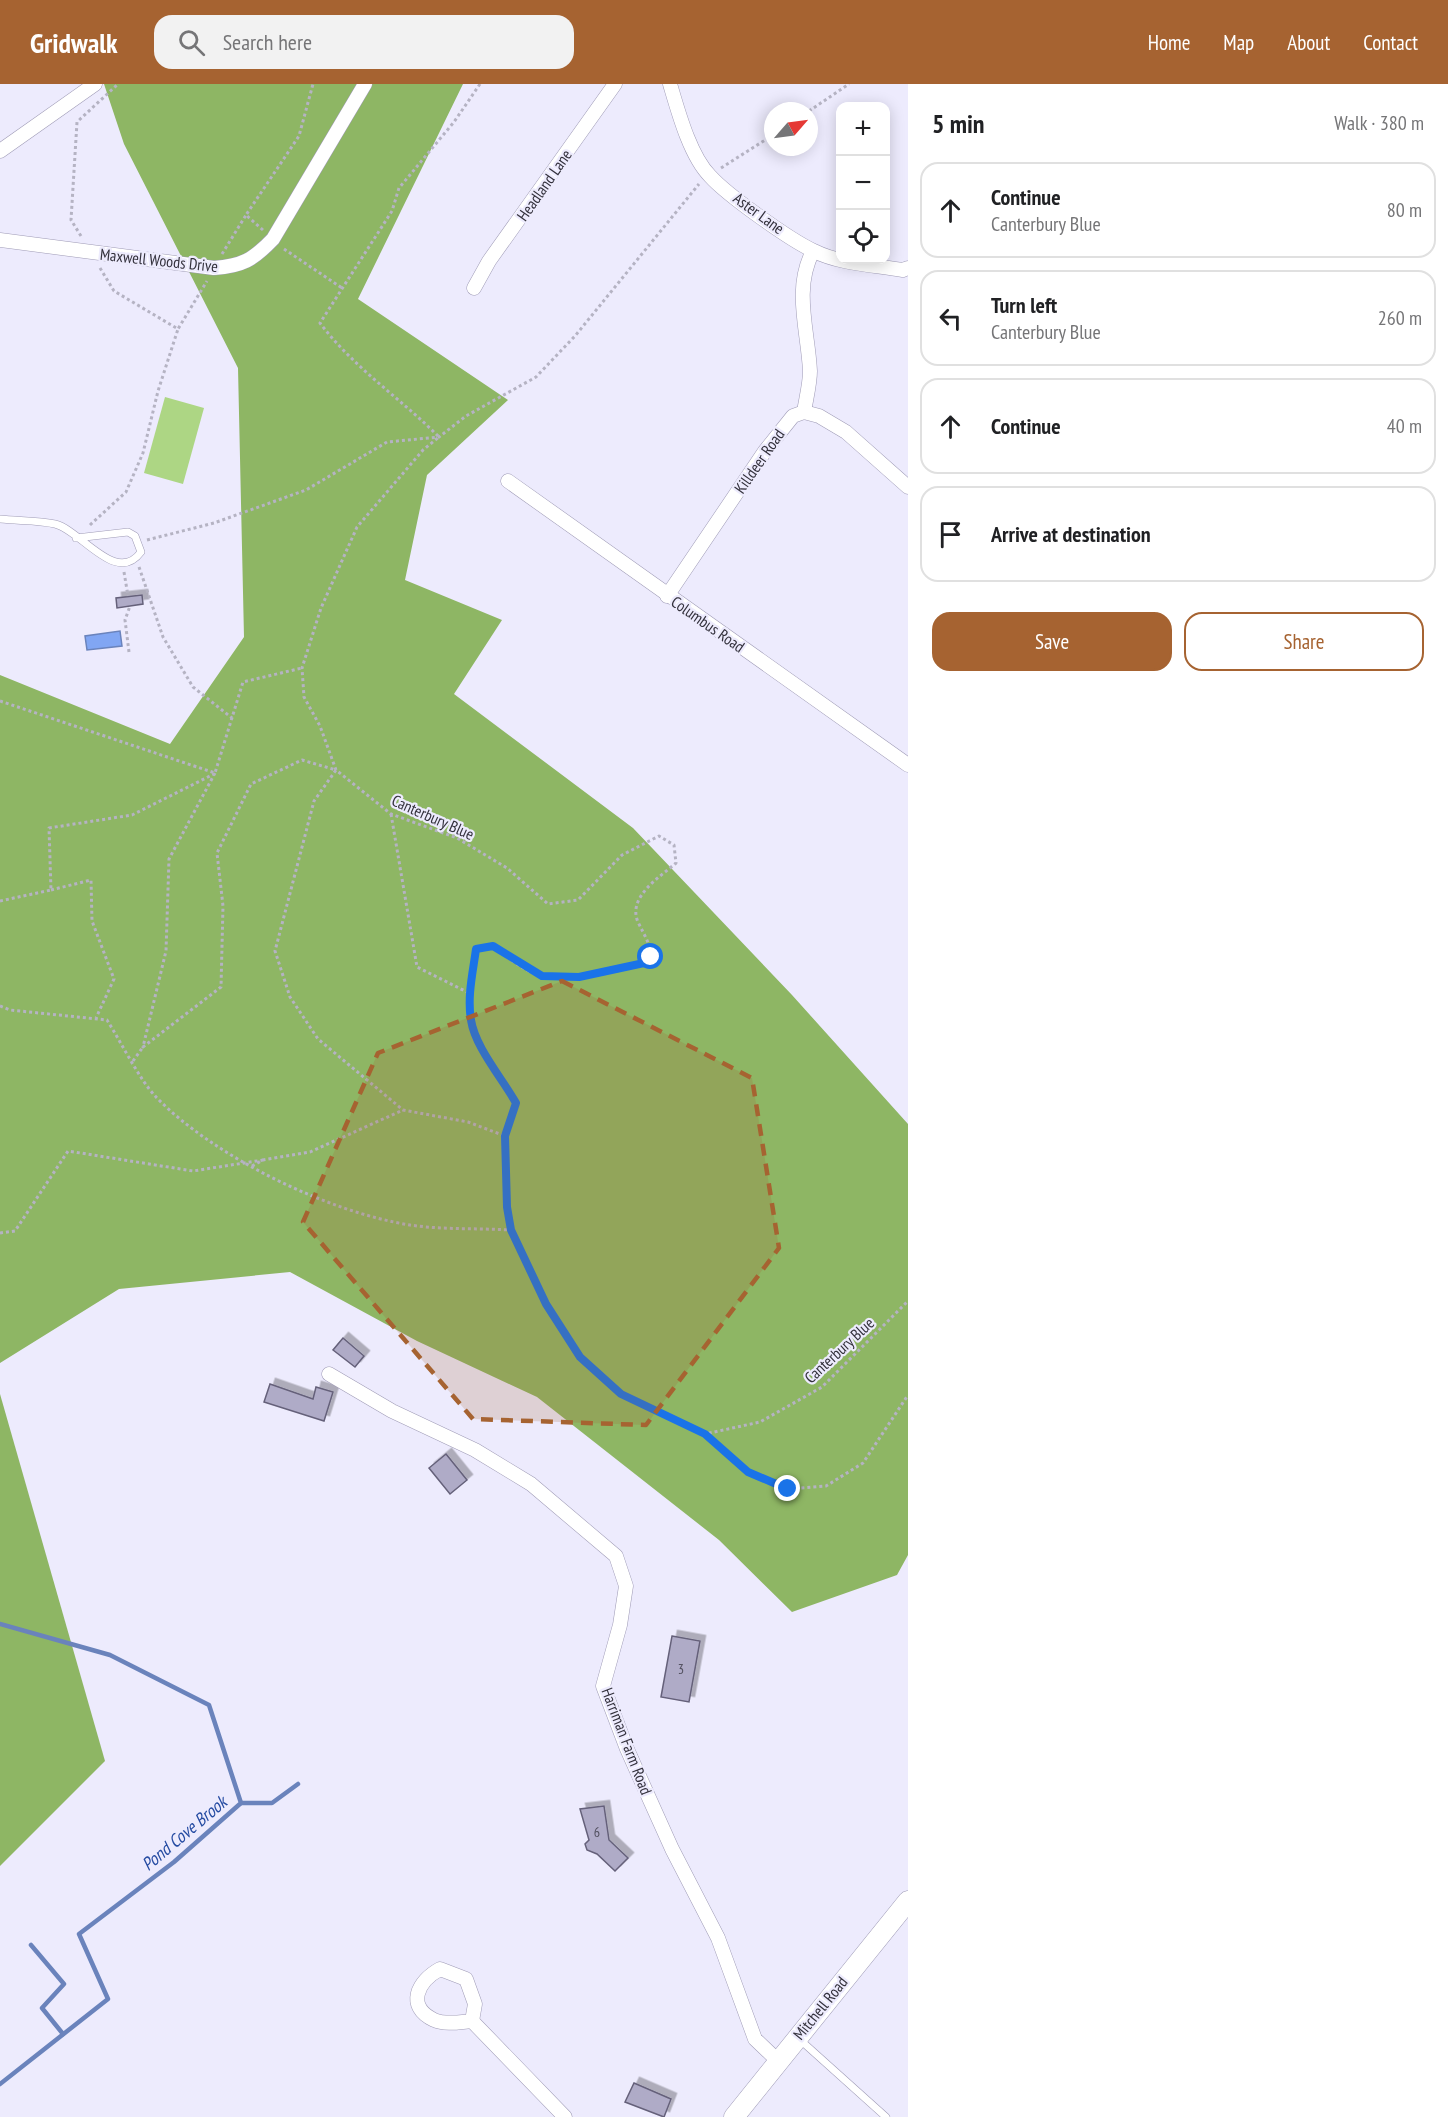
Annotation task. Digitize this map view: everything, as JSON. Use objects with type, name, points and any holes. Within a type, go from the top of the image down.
[{"type":"street","points":[[0,151],[95,84]]},
{"type":"street","name":"Maxwell Woods Drive","points":[[0,240],[214,268],[237,266],[258,254],[273,239],[365,84]]},
{"type":"street","name":"Headland Lane","points":[[474,288],[489,261],[615,84]]},
{"type":"street","name":"Aster Lane","points":[[670,84],[690,141],[709,176],[756,213],[813,251],[834,258],[903,270],[908,268]]},
{"type":"street","points":[[813,251],[805,266],[802,283],[810,372],[804,412],[819,416],[846,432],[908,487]]},
{"type":"street","name":"Killdeer Road","points":[[667,596],[783,426],[793,416],[804,412]]},
{"type":"street","name":"Columbus Road","points":[[508,481],[908,765]]},
{"type":"street","name":"Harriman Farm Road","points":[[329,1374],[392,1411],[475,1450],[531,1484],[616,1556],[626,1586],[620,1625],[603,1686],[627,1749],[672,1849],[718,1938],[755,2039],[777,2060]]},
{"type":"street","name":"Mitchell Road","points":[[734,2117],[777,2060],[908,1901]]},
{"type":"street","points":[[472,2021],[475,2004],[466,1979],[440,1970],[425,1977],[418,1990],[418,2002],[423,2013],[443,2022],[472,2021],[566,2117]]},
{"type":"lane","points":[[0,519],[58,525],[76,538],[112,561],[123,564],[136,560],[141,552],[140,542],[128,532],[76,538]]},
{"type":"lane","points":[[796,2037],[886,2117]]},
{"type":"path","points":[[118,84],[77,122],[71,220],[114,291],[178,329]]},
{"type":"path","points":[[439,437],[406,404],[338,347],[320,324],[384,219],[392,211],[399,188],[454,123],[480,84]]},
{"type":"path","points":[[818,105],[849,84]]},
{"type":"path","points":[[336,770],[320,726],[304,697],[302,668],[321,608],[357,527],[423,450],[466,416],[536,377],[575,336],[689,194],[709,176],[764,141]]},
{"type":"path","points":[[76,538],[126,492],[143,453],[158,391],[178,329],[246,215]]},
{"type":"path","points":[[140,542],[214,523],[306,490],[387,442],[439,437]]},
{"type":"path","points":[[136,560],[163,637],[193,687],[232,718]]},
{"type":"path","points":[[123,564],[128,596]]},
{"type":"path","points":[[129,652],[125,620],[130,606]]},
{"type":"path","points":[[143,1047],[166,951],[169,859],[215,773],[243,682],[302,668]]},
{"type":"path","points":[[0,701],[215,773]]},
{"type":"path","points":[[133,1061],[143,1047],[221,987],[224,906],[216,853],[251,784],[302,760],[336,770]]},
{"type":"path","points":[[336,770],[314,801],[275,951],[290,997],[318,1039],[403,1110],[468,1122],[505,1136]]},
{"type":"path","name":"Canterbury Blue","points":[[336,770],[391,814],[457,838],[507,868],[548,904],[578,900],[622,855],[659,836],[674,845],[676,863],[645,891],[637,905],[637,920],[650,944],[651,957],[644,963],[579,977],[542,976],[493,946],[476,949],[470,994],[471,1021],[481,1046],[516,1103],[505,1136],[507,1207],[511,1230],[546,1304],[580,1357],[621,1394],[705,1434],[760,1422],[822,1387],[908,1301]]},
{"type":"path","points":[[51,890],[49,828],[132,815],[215,773]]},
{"type":"path","points":[[391,814],[417,967],[470,994]]},
{"type":"path","points":[[0,901],[91,880],[92,921],[114,979],[96,1019]]},
{"type":"path","points":[[0,1006],[10,1010],[107,1020],[155,1096],[200,1134],[290,1189],[410,1225],[511,1230]]},
{"type":"path","points":[[0,1233],[15,1231],[68,1151],[193,1171],[310,1152],[403,1110]]},
{"type":"path","points":[[252,1166],[263,1160]]},
{"type":"path","points":[[705,1434],[748,1472],[788,1489],[826,1486],[863,1463],[908,1395]]},
{"type":"highlighted area","points":[[562,981],[752,1078],[779,1248],[646,1425],[473,1419],[303,1222],[378,1053]]},
{"type":"green space","points":[[104,84],[463,84],[358,299],[508,400],[427,475],[405,580],[502,620],[454,694],[633,828],[792,995],[908,1124],[908,1555],[897,1575],[792,1612],[719,1540],[537,1397],[417,1341],[290,1272],[119,1289],[0,1363],[0,675],[170,744],[244,637],[238,368],[124,144]]},
{"type":"green space","points":[[165,397],[204,408],[183,484],[144,473]]},
{"type":"green space","points":[[0,1394],[105,1761],[0,1866]]},
{"type":"water","points":[[120,631],[122,646],[87,650],[85,636]]},
{"type":"building","points":[[142,595],[143,604],[117,608],[116,598]]},
{"type":"building","points":[[343,1338],[364,1356],[355,1367],[333,1350]]},
{"type":"building","points":[[270,1384],[313,1399],[316,1387],[333,1392],[324,1421],[264,1402]]},
{"type":"building","points":[[446,1454],[467,1480],[450,1494],[429,1468]]},
{"type":"building","points":[[672,1636],[700,1641],[689,1702],[661,1697]]},
{"type":"building","points":[[604,1806],[609,1840],[628,1858],[615,1871],[597,1854],[587,1850],[585,1844],[589,1840],[580,1809]]},
{"type":"building","points":[[634,2083],[671,2099],[664,2117],[625,2102]]},
{"type":"waterway","name":"Pond Cove Brook","points":[[0,1624],[110,1655],[209,1705],[241,1803],[174,1862],[79,1934],[108,1999],[0,2084]]},
{"type":"waterway","points":[[241,1803],[272,1803],[298,1784]]},
{"type":"waterway","points":[[31,1945],[64,1984],[42,2008],[63,2034]]},
{"type":"route","points":[[651,957],[644,963],[579,977],[542,976],[514,962],[493,946],[476,949],[470,994],[471,1021],[481,1046],[501,1075],[516,1103],[505,1136],[507,1207],[511,1230],[546,1304],[580,1357],[621,1394],[705,1434],[748,1472],[788,1489]]}]
